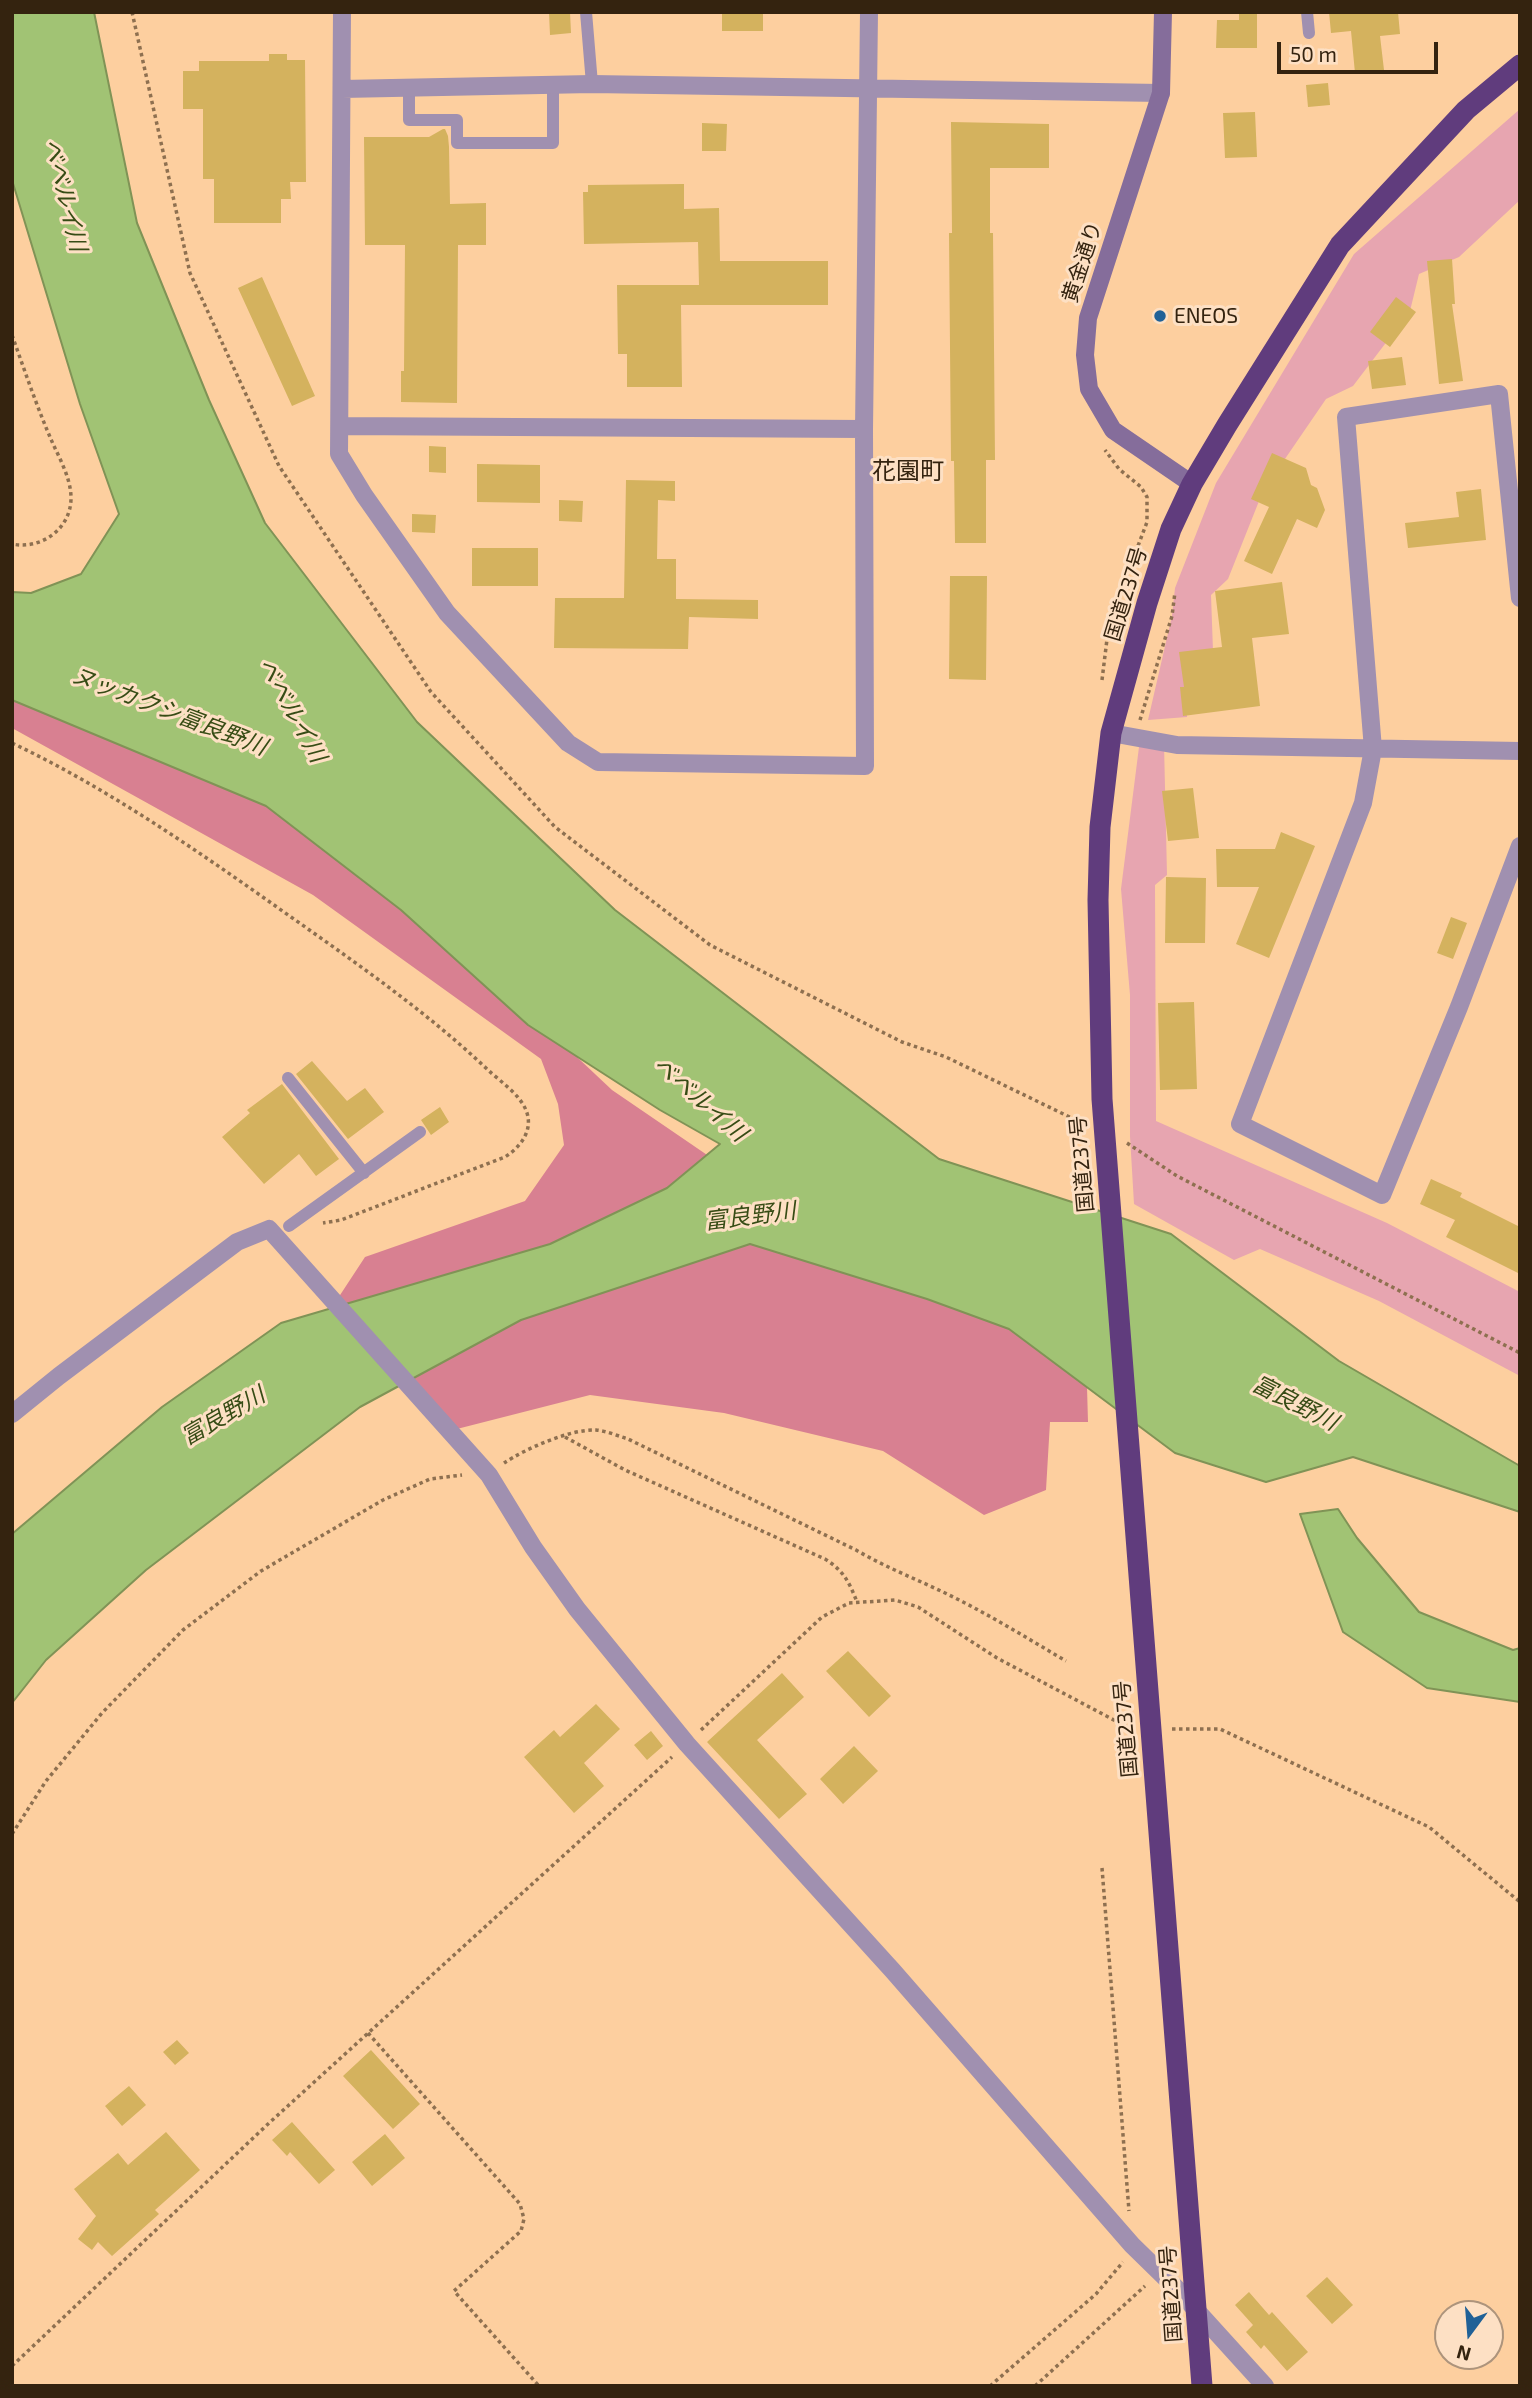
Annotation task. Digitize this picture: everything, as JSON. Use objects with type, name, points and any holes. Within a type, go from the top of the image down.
[{"type":"highway","name":"国道237号","points":[[1202,2386],[1101,1099],[1098,900],[1100,827],[1111,733],[1147,603],[1171,529],[1192,484],[1340,246],[1466,110],[1520,65]]},
{"type":"street","points":[[342,12],[339,454],[364,495],[447,613],[568,743],[598,762],[865,766],[864,429],[869,12]]},
{"type":"street","name":"黄金通り","points":[[1163,12],[1161,93],[1088,317],[1085,355],[1089,389],[1113,430],[1192,484]]},
{"type":"street","points":[[342,89],[592,84],[1161,93]]},
{"type":"street","points":[[1520,598],[1499,394],[1346,417],[1373,749],[1363,803],[1240,1124],[1382,1195],[1488,936],[1520,846]]},
{"type":"street","points":[[341,426],[864,429]]},
{"type":"street","points":[[1111,733],[1177,745],[1520,751]]},
{"type":"street","points":[[12,1414],[58,1376],[237,1242],[269,1229],[484,1469],[533,1547],[577,1609],[687,1744],[892,1971],[1132,2245],[1265,2386]]},
{"type":"lane","points":[[586,12],[592,84]]},
{"type":"lane","points":[[1307,12],[1310,33]]},
{"type":"lane","points":[[409,88],[409,120],[457,120],[457,143],[553,143],[553,85]]},
{"type":"lane","points":[[288,1078],[364,1173]]},
{"type":"lane","points":[[289,1226],[420,1132]]},
{"type":"path","points":[[12,335],[66,475],[71,496],[69,514],[60,529],[44,542],[23,546],[12,544]]},
{"type":"path","points":[[1101,691],[1109,623],[1147,522],[1147,497],[1141,487],[1119,469],[1102,447]]},
{"type":"path","points":[[1135,738],[1172,616],[1175,589]]},
{"type":"path","points":[[12,743],[102,791],[170,834],[360,966],[467,1050],[519,1101],[527,1114],[528,1127],[517,1149],[487,1166],[341,1220],[289,1226]]},
{"type":"path","points":[[1087,1113],[1088,1126]]},
{"type":"path","points":[[1125,1142],[1177,1177],[1520,1353]]},
{"type":"path","points":[[12,1834],[46,1781],[102,1713],[183,1630],[261,1571],[383,1500],[430,1479],[484,1469],[527,1449],[594,1430],[628,1439],[856,1550],[887,1568],[961,1601],[1066,1661]]},
{"type":"path","points":[[565,1437],[625,1470],[825,1559],[848,1578],[857,1602]]},
{"type":"path","points":[[12,2366],[368,2033],[687,1744],[822,1617],[849,1603],[895,1600],[918,1607],[997,1658],[1124,1727],[1220,1729],[1255,1744],[1429,1827],[1520,1902]]},
{"type":"path","points":[[990,2386],[1096,2294],[1117,2271],[1132,2245],[1102,1868]]},
{"type":"path","points":[[368,2033],[520,2204],[524,2219],[521,2231],[454,2291],[539,2386]]},
{"type":"path","points":[[1035,2386],[1132,2300],[1159,2271]]},
{"type":"shaded area","points":[[1520,109],[1520,200],[1459,257],[1419,274],[1410,311],[1353,386],[1326,399],[1263,491],[1228,579],[1211,595],[1213,651],[1189,658],[1187,717],[1148,720],[1172,616],[1175,588],[1216,483],[1354,254]]},
{"type":"shaded area","points":[[12,679],[221,752],[391,882],[612,1090],[713,1159],[1059,1353],[1087,1387],[1088,1422],[1050,1422],[1046,1490],[984,1515],[883,1451],[724,1413],[590,1395],[449,1431],[325,1318],[365,1257],[525,1201],[564,1145],[558,1104],[541,1059],[313,895],[12,728]]},
{"type":"shaded area","points":[[1164,744],[1167,875],[1155,885],[1156,1121],[1387,1223],[1520,1292],[1520,1376],[1379,1301],[1260,1249],[1234,1260],[1134,1204],[1130,1136],[1130,995],[1121,889],[1139,747]]},
{"type":"water","points":[[12,12],[94,12],[137,223],[209,400],[265,523],[417,722],[615,910],[939,1159],[1171,1234],[1339,1361],[1520,1466],[1520,1512],[1353,1457],[1266,1482],[1175,1453],[1009,1329],[927,1299],[750,1244],[521,1320],[360,1407],[146,1570],[46,1660],[12,1703],[12,1534],[162,1407],[281,1323],[550,1244],[667,1188],[720,1144],[660,1110],[528,1025],[401,910],[266,806],[12,700],[12,592],[31,593],[81,574],[119,514],[80,404],[12,180]]},
{"type":"water","points":[[1338,1509],[1357,1538],[1419,1612],[1513,1650],[1520,1648],[1520,1702],[1427,1688],[1343,1632],[1300,1514]]},
{"type":"building","points":[[549,12],[570,12],[571,33],[550,35]]},
{"type":"building","points":[[722,12],[763,12],[763,31],[722,31]]},
{"type":"building","points":[[1329,12],[1398,12],[1400,34],[1380,36],[1384,70],[1355,73],[1351,31],[1331,33]]},
{"type":"building","points":[[1239,14],[1257,14],[1257,48],[1216,48],[1217,20],[1239,20]]},
{"type":"building","points":[[269,54],[287,54],[287,60],[305,60],[306,182],[290,182],[291,199],[281,199],[281,223],[214,223],[214,179],[203,179],[203,109],[183,109],[183,71],[199,71],[199,61],[269,61]]},
{"type":"building","points":[[1328,83],[1330,105],[1308,107],[1306,85]]},
{"type":"building","points":[[1255,112],[1257,157],[1225,158],[1223,113]]},
{"type":"building","points":[[951,122],[1049,124],[1049,168],[990,168],[995,460],[986,460],[986,543],[955,543],[954,461],[951,461]]},
{"type":"building","points":[[702,123],[727,124],[726,151],[702,151]]},
{"type":"building","points":[[443,129],[448,136],[450,204],[486,203],[486,245],[458,245],[457,403],[401,402],[401,371],[404,371],[405,245],[365,245],[364,137],[429,137]]},
{"type":"building","points":[[684,184],[684,209],[719,208],[720,261],[828,261],[828,305],[681,305],[682,387],[627,387],[627,354],[618,354],[617,285],[699,285],[698,242],[584,244],[583,192],[588,192],[588,185]]},
{"type":"building","points":[[1452,259],[1455,304],[1452,304],[1463,381],[1439,384],[1427,261]]},
{"type":"building","points":[[262,277],[315,396],[292,406],[238,288]]},
{"type":"building","points":[[1396,297],[1416,312],[1390,347],[1370,332]]},
{"type":"building","points":[[1402,357],[1406,385],[1372,389],[1368,361]]},
{"type":"building","points":[[429,446],[446,447],[446,473],[429,472]]},
{"type":"building","points":[[1272,453],[1306,468],[1311,485],[1317,488],[1325,510],[1317,528],[1297,519],[1272,574],[1244,561],[1269,507],[1251,499]]},
{"type":"building","points":[[477,464],[540,465],[540,503],[477,502]]},
{"type":"building","points":[[626,480],[675,481],[675,501],[658,500],[657,559],[676,559],[676,599],[758,600],[758,619],[689,617],[688,649],[554,648],[555,598],[624,598]]},
{"type":"building","points":[[1481,489],[1486,540],[1408,548],[1405,523],[1459,517],[1456,492]]},
{"type":"building","points":[[559,500],[583,501],[582,522],[559,521]]},
{"type":"building","points":[[412,514],[436,515],[435,533],[412,532]]},
{"type":"building","points":[[472,548],[538,548],[538,586],[472,586]]},
{"type":"building","points":[[950,576],[987,576],[986,680],[949,679]]},
{"type":"building","points":[[1282,582],[1289,634],[1252,638],[1260,706],[1183,716],[1180,687],[1184,687],[1179,652],[1222,647],[1215,591]]},
{"type":"building","points":[[1193,788],[1199,838],[1168,841],[1162,791]]},
{"type":"building","points":[[1281,832],[1315,846],[1269,958],[1236,944],[1259,887],[1217,887],[1216,849],[1275,849]]},
{"type":"building","points":[[1166,877],[1206,878],[1205,943],[1165,943]]},
{"type":"building","points":[[1451,917],[1467,923],[1453,959],[1437,953]]},
{"type":"building","points":[[1194,1002],[1197,1089],[1160,1090],[1158,1003]]},
{"type":"building","points":[[312,1061],[347,1101],[365,1088],[384,1112],[348,1139],[296,1074]]},
{"type":"building","points":[[282,1084],[339,1159],[316,1176],[299,1154],[264,1184],[222,1137],[250,1113],[247,1110]]},
{"type":"building","points":[[440,1107],[449,1122],[431,1135],[421,1120]]},
{"type":"building","points":[[1431,1179],[1462,1193],[1460,1197],[1520,1227],[1520,1274],[1446,1237],[1455,1220],[1420,1204]]},
{"type":"building","points":[[848,1651],[891,1696],[869,1717],[826,1671]]},
{"type":"building","points":[[782,1673],[804,1697],[757,1740],[807,1794],[779,1819],[707,1742]]},
{"type":"building","points":[[596,1704],[620,1729],[584,1763],[604,1786],[574,1813],[524,1757],[554,1730],[560,1737]]},
{"type":"building","points":[[651,1731],[663,1746],[647,1760],[634,1745]]},
{"type":"building","points":[[854,1746],[878,1771],[843,1804],[820,1779]]},
{"type":"building","points":[[177,2040],[189,2053],[175,2065],[163,2052]]},
{"type":"building","points":[[371,2050],[420,2104],[393,2129],[343,2076]]},
{"type":"building","points":[[129,2086],[146,2105],[122,2126],[105,2106]]},
{"type":"building","points":[[292,2122],[335,2170],[319,2184],[290,2152],[287,2156],[272,2140]]},
{"type":"building","points":[[166,2132],[200,2170],[155,2210],[159,2214],[112,2256],[98,2242],[92,2250],[78,2239],[96,2216],[74,2189],[118,2153],[128,2165]]},
{"type":"building","points":[[385,2134],[405,2158],[372,2186],[352,2162]]},
{"type":"building","points":[[1327,2277],[1353,2305],[1332,2324],[1306,2296]]},
{"type":"building","points":[[1249,2292],[1269,2315],[1272,2312],[1308,2352],[1287,2371],[1264,2345],[1261,2349],[1246,2332],[1253,2325],[1235,2305]]},
{"type":"place","name":"ENEOS","points":[[1160,316]]},
{"type":"district","name":"花園町","points":[[908,471]]},
{"type":"water label","name":"ベベルイ川","points":[[65,195]]},
{"type":"water label","name":"ベベルイ川","points":[[292,710]]},
{"type":"water label","name":"ヌッカクシ富良野川","points":[[169,711]]},
{"type":"water label","name":"ベベルイ川","points":[[700,1099]]},
{"type":"water label","name":"富良野川","points":[[750,1216]]},
{"type":"water label","name":"富良野川","points":[[1295,1403]]},
{"type":"water label","name":"富良野川","points":[[223,1416]]}]
